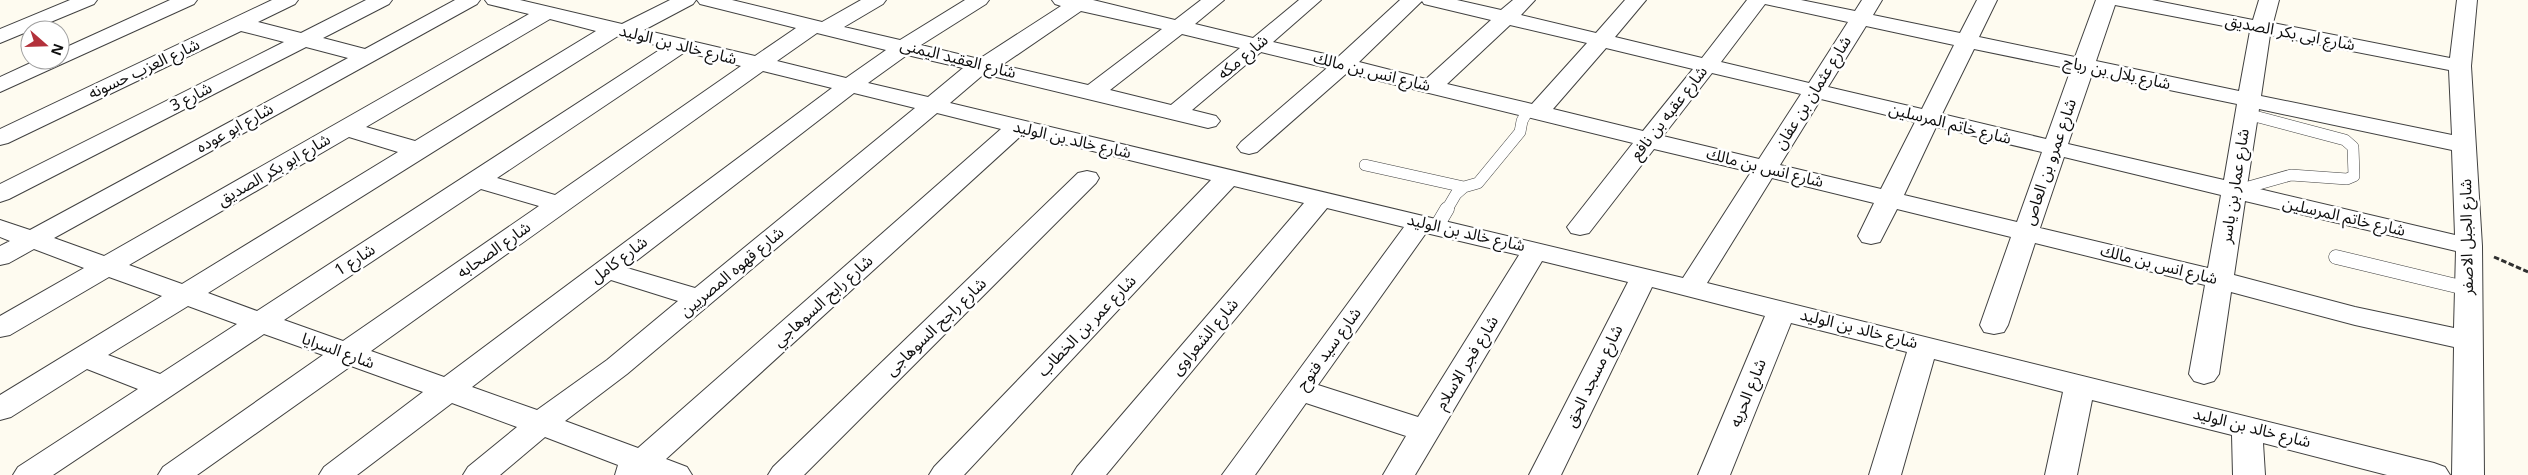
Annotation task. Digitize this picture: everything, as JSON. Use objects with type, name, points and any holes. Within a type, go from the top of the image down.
[{"type":"street","points":[[0,37],[87,0]]},
{"type":"street","points":[[70,53],[187,0]]},
{"type":"street","name":"شارع العزب حسونه","points":[[0,138],[288,0]]},
{"type":"street","name":"شارع 3","points":[[0,194],[382,0]]},
{"type":"street","name":"شارع ابو عوده","points":[[0,257],[470,0]]},
{"type":"street","name":"شارع خالد بن الوليد","points":[[495,0],[848,87],[1644,276],[2434,475]]},
{"type":"street","name":"شارع ابو بكر الصديق","points":[[0,328],[346,128],[551,13],[585,0]]},
{"type":"street","points":[[0,409],[418,150],[620,30],[686,0]]},
{"type":"street","name":"شارع العقيد اليمنى","points":[[707,0],[905,46],[1208,122]]},
{"type":"street","points":[[757,12],[778,0]]},
{"type":"street","name":"شارع الصحابه","points":[[174,475],[758,64],[820,26],[876,0]]},
{"type":"street","name":"شارع كامل","points":[[335,475],[848,87],[905,46],[979,0]]},
{"type":"street","points":[[1092,93],[1214,0]]},
{"type":"street","name":"شارع مكه","points":[[1175,113],[1310,0]]},
{"type":"street","points":[[1249,147],[1343,65],[1412,0]]},
{"type":"street","name":"شارع خاتم المرسلين","points":[[1431,0],[2470,246]]},
{"type":"street","points":[[1431,86],[1525,0]]},
{"type":"street","points":[[1532,112],[1636,0]]},
{"type":"street","name":"شارع عقبه بن نافع","points":[[1580,226],[1758,0]]},
{"type":"street","name":"شارع بلال بن رباح","points":[[1772,0],[1866,10],[1967,42],[2084,66],[2248,107],[2463,145]]},
{"type":"street","points":[[1871,236],[1987,0]]},
{"type":"street","name":"شارع عمرو بن العاص","points":[[1994,324],[2106,0]]},
{"type":"street","name":"شارع ابى بكر الصديق","points":[[2120,0],[2460,66]]},
{"type":"street","name":"شارع عمار بن ياسر","points":[[2204,374],[2261,28],[2269,0]]},
{"type":"street","name":"شارع الجبل الاصفر","points":[[2467,0],[2460,66],[2470,246],[2468,475]]},
{"type":"street","name":"شارع انس بن مالك","points":[[1074,1],[1766,168],[2220,280],[2355,316],[2468,340]]},
{"type":"street","name":"شارع قهوه المصريين","points":[[479,475],[561,407],[598,382],[700,299],[931,106],[1074,1]]},
{"type":"street","name":"شارع عثمان بن عفان","points":[[1690,288],[1866,10]]},
{"type":"street","points":[[239,24],[367,56]]},
{"type":"street","name":"شارع 1","points":[[29,475],[682,45]]},
{"type":"street","points":[[0,85],[33,70]]},
{"type":"street","name":"شارع رابح السوهاجي","points":[[635,469],[1017,127]]},
{"type":"street","points":[[346,128],[418,150]]},
{"type":"street","name":"شارع عمر بن الخطاب","points":[[946,475],[1228,177]]},
{"type":"street","name":"شارع راجح السوهاجى","points":[[784,475],[1087,178]]},
{"type":"street","points":[[476,180],[559,204]]},
{"type":"street","name":"شارع الشعراوى","points":[[1088,475],[1322,199]]},
{"type":"street","name":"شارع سيد فتوح","points":[[1238,475],[1299,390],[1428,225]]},
{"type":"street","name":"شارع السرايا","points":[[0,228],[105,268],[542,424],[635,469],[676,475]]},
{"type":"street","name":"شارع فجر الاسلام","points":[[1399,475],[1535,250]]},
{"type":"street","points":[[606,270],[700,299]]},
{"type":"street","name":"شارع مسجد الحق","points":[[1545,475],[1644,276]]},
{"type":"street","name":"شارع الحريه","points":[[1714,475],[1782,310]]},
{"type":"street","points":[[1884,475],[1924,345]]},
{"type":"street","points":[[84,358],[162,387]]},
{"type":"street","points":[[2061,475],[2080,385]]},
{"type":"street","points":[[1299,390],[1425,431]]},
{"type":"street","points":[[2247,427],[2249,475]]},
{"type":"lane","points":[[2234,191],[2291,175],[2347,179],[2354,176],[2353,148],[2345,140],[2248,107]]},
{"type":"lane","points":[[1428,225],[1456,194],[1464,188],[1478,183],[1520,132],[1522,121],[1532,112]]},
{"type":"lane","points":[[1365,165],[1464,188]]},
{"type":"lane","points":[[2336,257],[2469,289]]},
{"type":"path","points":[[2470,246],[2528,272]]}]
